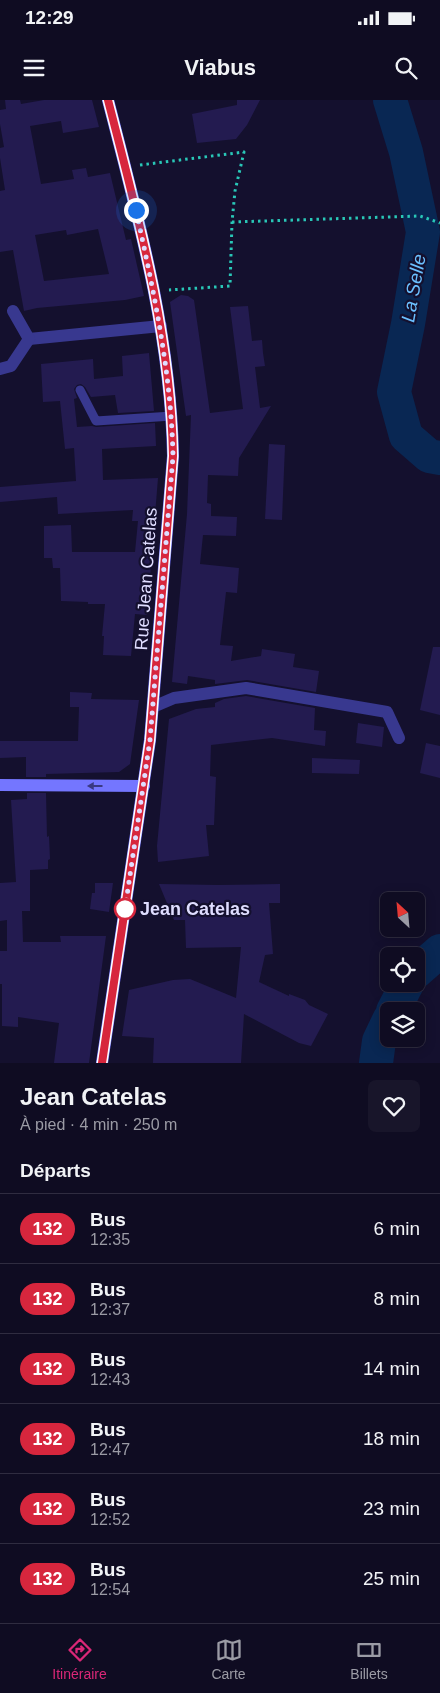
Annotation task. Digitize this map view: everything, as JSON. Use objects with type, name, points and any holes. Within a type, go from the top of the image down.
[{"type":"street","name":"Rue Jean Catelas","points":[[102,1063],[144,786],[153,707],[173,456],[172,416],[161,326],[126,167],[108,100]]},
{"type":"street","points":[[13,311],[29,339]]},
{"type":"street","points":[[6,368],[29,339],[161,326]]},
{"type":"street","points":[[153,707],[174,698],[246,688],[387,712],[399,738]]},
{"type":"street","points":[[0,786],[144,786]]},
{"type":"lane","points":[[80,390],[96,421],[172,416]]},
{"type":"path","points":[[126,167],[244,152],[235,191],[230,286],[165,290],[154,293]]},
{"type":"path","points":[[232,222],[420,216],[440,223]]},
{"type":"building","points":[[5,100],[20,100],[21,104],[44,100],[92,100],[99,127],[63,133],[61,121],[30,126],[41,184],[74,179],[72,170],[86,168],[88,177],[110,173],[126,240],[131,239],[144,296],[125,300],[37,308],[24,311],[13,250],[0,252],[0,191],[5,190],[0,158],[0,148],[4,147],[0,124],[0,110],[6,109]],"holes":[[[98,229],[109,274],[44,281],[35,235],[66,230],[67,235]]]},
{"type":"building","points":[[237,100],[260,100],[247,125],[236,139],[197,143],[192,114],[237,105]]},
{"type":"building","points":[[181,295],[188,296],[194,300],[210,413],[243,409],[230,307],[248,306],[252,341],[262,340],[265,366],[255,367],[260,408],[271,406],[239,458],[238,476],[208,475],[207,503],[211,504],[211,516],[237,517],[236,536],[203,535],[200,564],[239,568],[237,593],[226,592],[220,645],[233,646],[231,661],[261,656],[262,649],[295,654],[293,667],[319,671],[316,692],[247,680],[215,684],[215,680],[188,676],[187,684],[172,682],[187,514],[191,415],[186,416],[170,302]]},
{"type":"building","points":[[149,353],[154,411],[118,413],[115,395],[91,397],[81,384],[77,385],[74,389],[77,398],[74,399],[77,427],[155,423],[156,446],[102,449],[103,480],[158,478],[147,615],[135,614],[131,656],[103,655],[104,636],[102,636],[105,604],[61,601],[60,568],[53,568],[52,558],[44,558],[44,526],[71,525],[72,552],[135,552],[138,521],[132,521],[133,510],[58,514],[57,497],[0,502],[0,487],[76,481],[74,448],[65,449],[60,401],[43,402],[41,364],[93,359],[94,379],[123,376],[122,356]]},
{"type":"building","points":[[269,444],[285,445],[282,520],[265,519]]},
{"type":"building","points":[[433,647],[440,647],[440,715],[420,710]]},
{"type":"building","points":[[70,692],[92,693],[91,699],[139,700],[130,764],[119,772],[46,774],[46,777],[26,777],[26,757],[0,758],[0,741],[78,741],[79,707],[70,707]]},
{"type":"building","points":[[246,696],[315,708],[314,730],[326,731],[325,746],[272,738],[211,745],[210,776],[216,777],[214,825],[206,825],[209,856],[158,862],[157,846],[169,719],[196,709],[215,707],[215,703],[224,699]]},
{"type":"building","points":[[358,723],[384,727],[382,747],[356,743]]},
{"type":"building","points":[[426,743],[440,746],[440,778],[420,773]]},
{"type":"building","points":[[312,758],[360,760],[359,774],[312,773]]},
{"type":"building","points":[[27,793],[46,793],[47,837],[49,836],[50,859],[48,860],[48,869],[30,870],[30,911],[22,911],[23,942],[61,942],[60,936],[106,936],[89,1063],[54,1063],[59,1023],[18,1017],[18,1027],[2,1026],[0,951],[7,951],[7,920],[0,921],[0,883],[16,882],[11,800],[27,799]]},
{"type":"building","points":[[95,883],[113,883],[109,912],[90,909],[92,893],[95,893]]},
{"type":"building","points":[[159,884],[280,884],[280,903],[269,903],[273,954],[265,955],[259,982],[289,996],[289,994],[305,1000],[309,1005],[328,1014],[311,1046],[299,1043],[244,1014],[241,1063],[153,1063],[154,1038],[122,1036],[129,990],[173,980],[190,979],[236,998],[241,947],[186,948],[185,920],[174,920]]},
{"type":"waterway","name":"La Selle","points":[[390,100],[406,152],[423,232],[408,324],[394,392],[406,436],[429,456],[440,458]]},
{"type":"waterway","name":"La Selle","points":[[425,964],[440,951]]},
{"type":"waterway","name":"La Selle","points":[[398,1002],[403,992]]},
{"type":"waterway","name":"La Selle","points":[[376,1063],[380,1039]]},
{"type":"bus line","name":"132","points":[[102,1063],[150,740],[173,456],[170,393],[161,326],[132,193],[108,100]]},
{"type":"place","name":"Jean Catelas","points":[[125,909]]},
{"type":"route","points":[[125,909],[150,740],[173,456],[170,393],[161,326],[136,210]]}]
